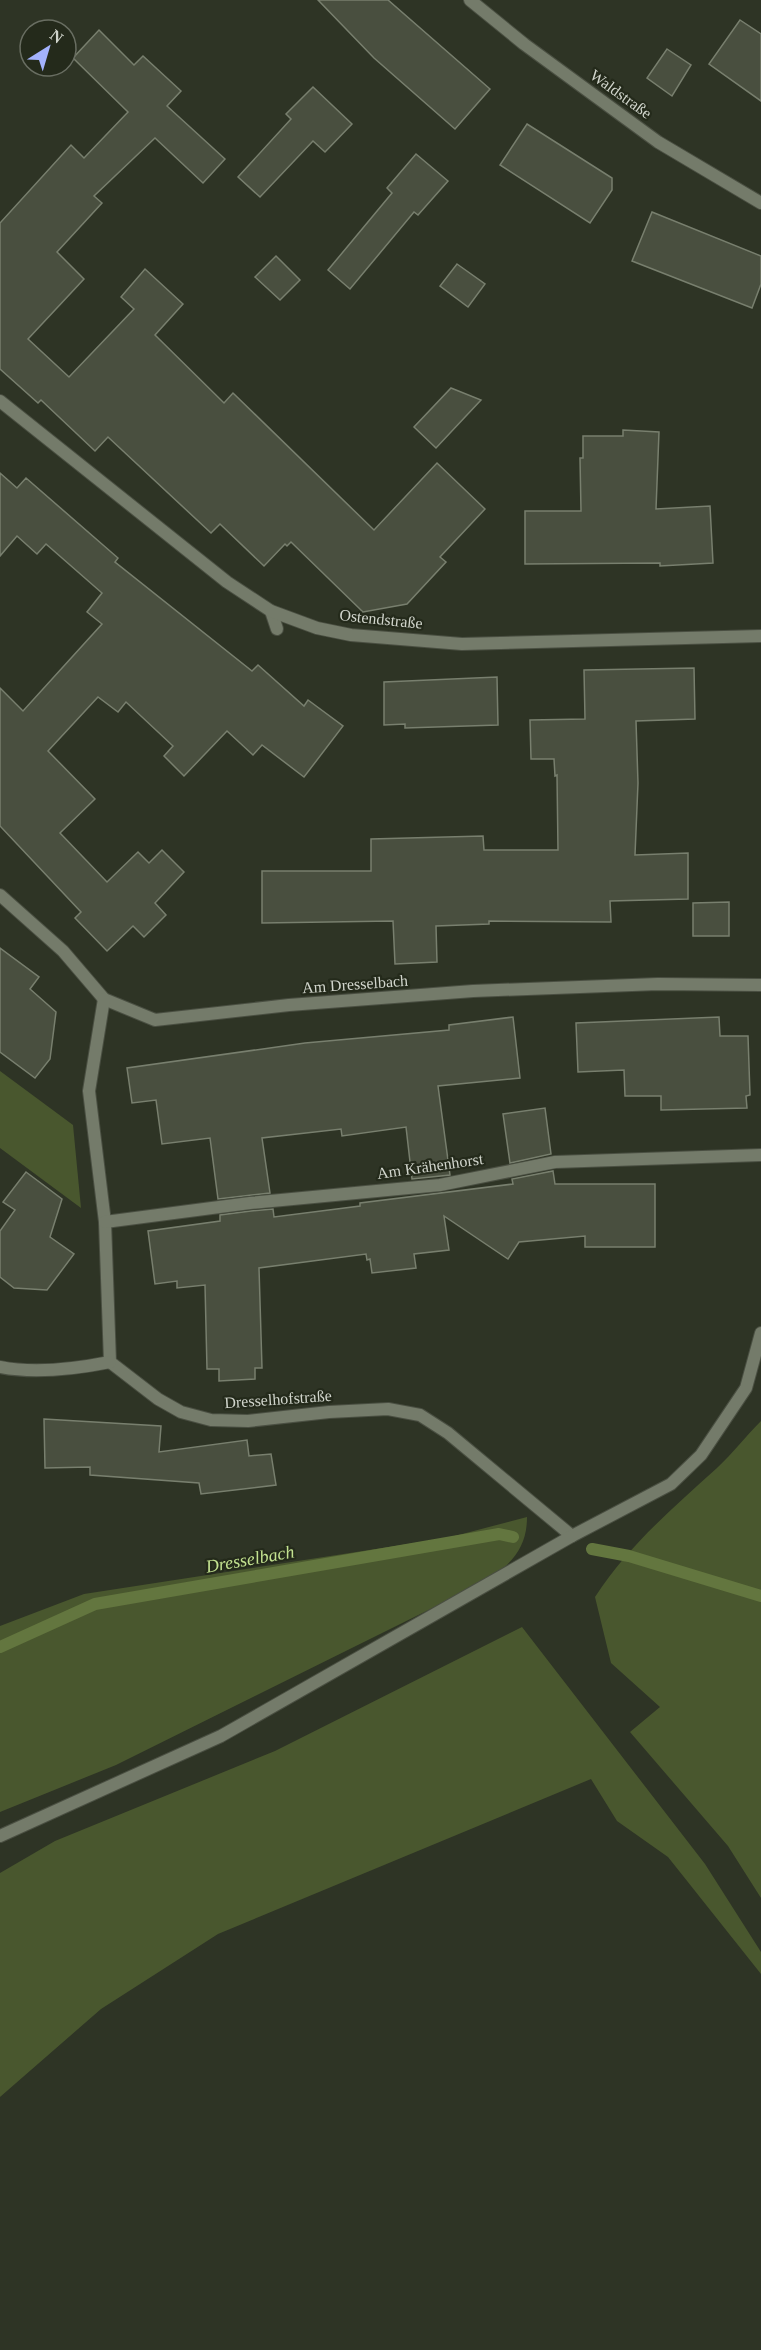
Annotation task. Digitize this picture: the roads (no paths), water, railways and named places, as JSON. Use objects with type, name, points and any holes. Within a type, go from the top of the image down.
[{"type":"street","name":"Waldstraße","points":[[470,0],[524,44],[658,142],[761,203]]},
{"type":"street","name":"Ostendstraße","points":[[0,401],[227,582],[271,611],[317,628],[351,635],[462,644],[761,636]]},
{"type":"street","points":[[271,611],[277,629]]},
{"type":"street","name":"Am Dresselbach","points":[[0,895],[63,951],[104,999],[154,1020],[289,1005],[473,992],[658,984],[761,985]]},
{"type":"street","points":[[0,1367],[13,1370],[71,1369],[110,1362],[105,1222],[89,1091],[104,999]]},
{"type":"street","name":"Am Krähenhorst","points":[[105,1222],[250,1203],[440,1185],[555,1162],[761,1155]]},
{"type":"street","points":[[0,1836],[221,1736],[572,1536],[671,1484],[702,1455],[746,1388],[761,1334]]},
{"type":"street","name":"Dresselhofstraße","points":[[110,1362],[158,1399],[181,1412],[211,1420],[248,1421],[329,1412],[388,1409],[420,1415],[448,1433],[572,1536]]},
{"type":"waterway","name":"Dresselbach","points":[[0,1647],[95,1604],[499,1534],[513,1537]]},
{"type":"waterway","name":"Dresselbach","points":[[592,1549],[629,1556],[761,1596]]}]
